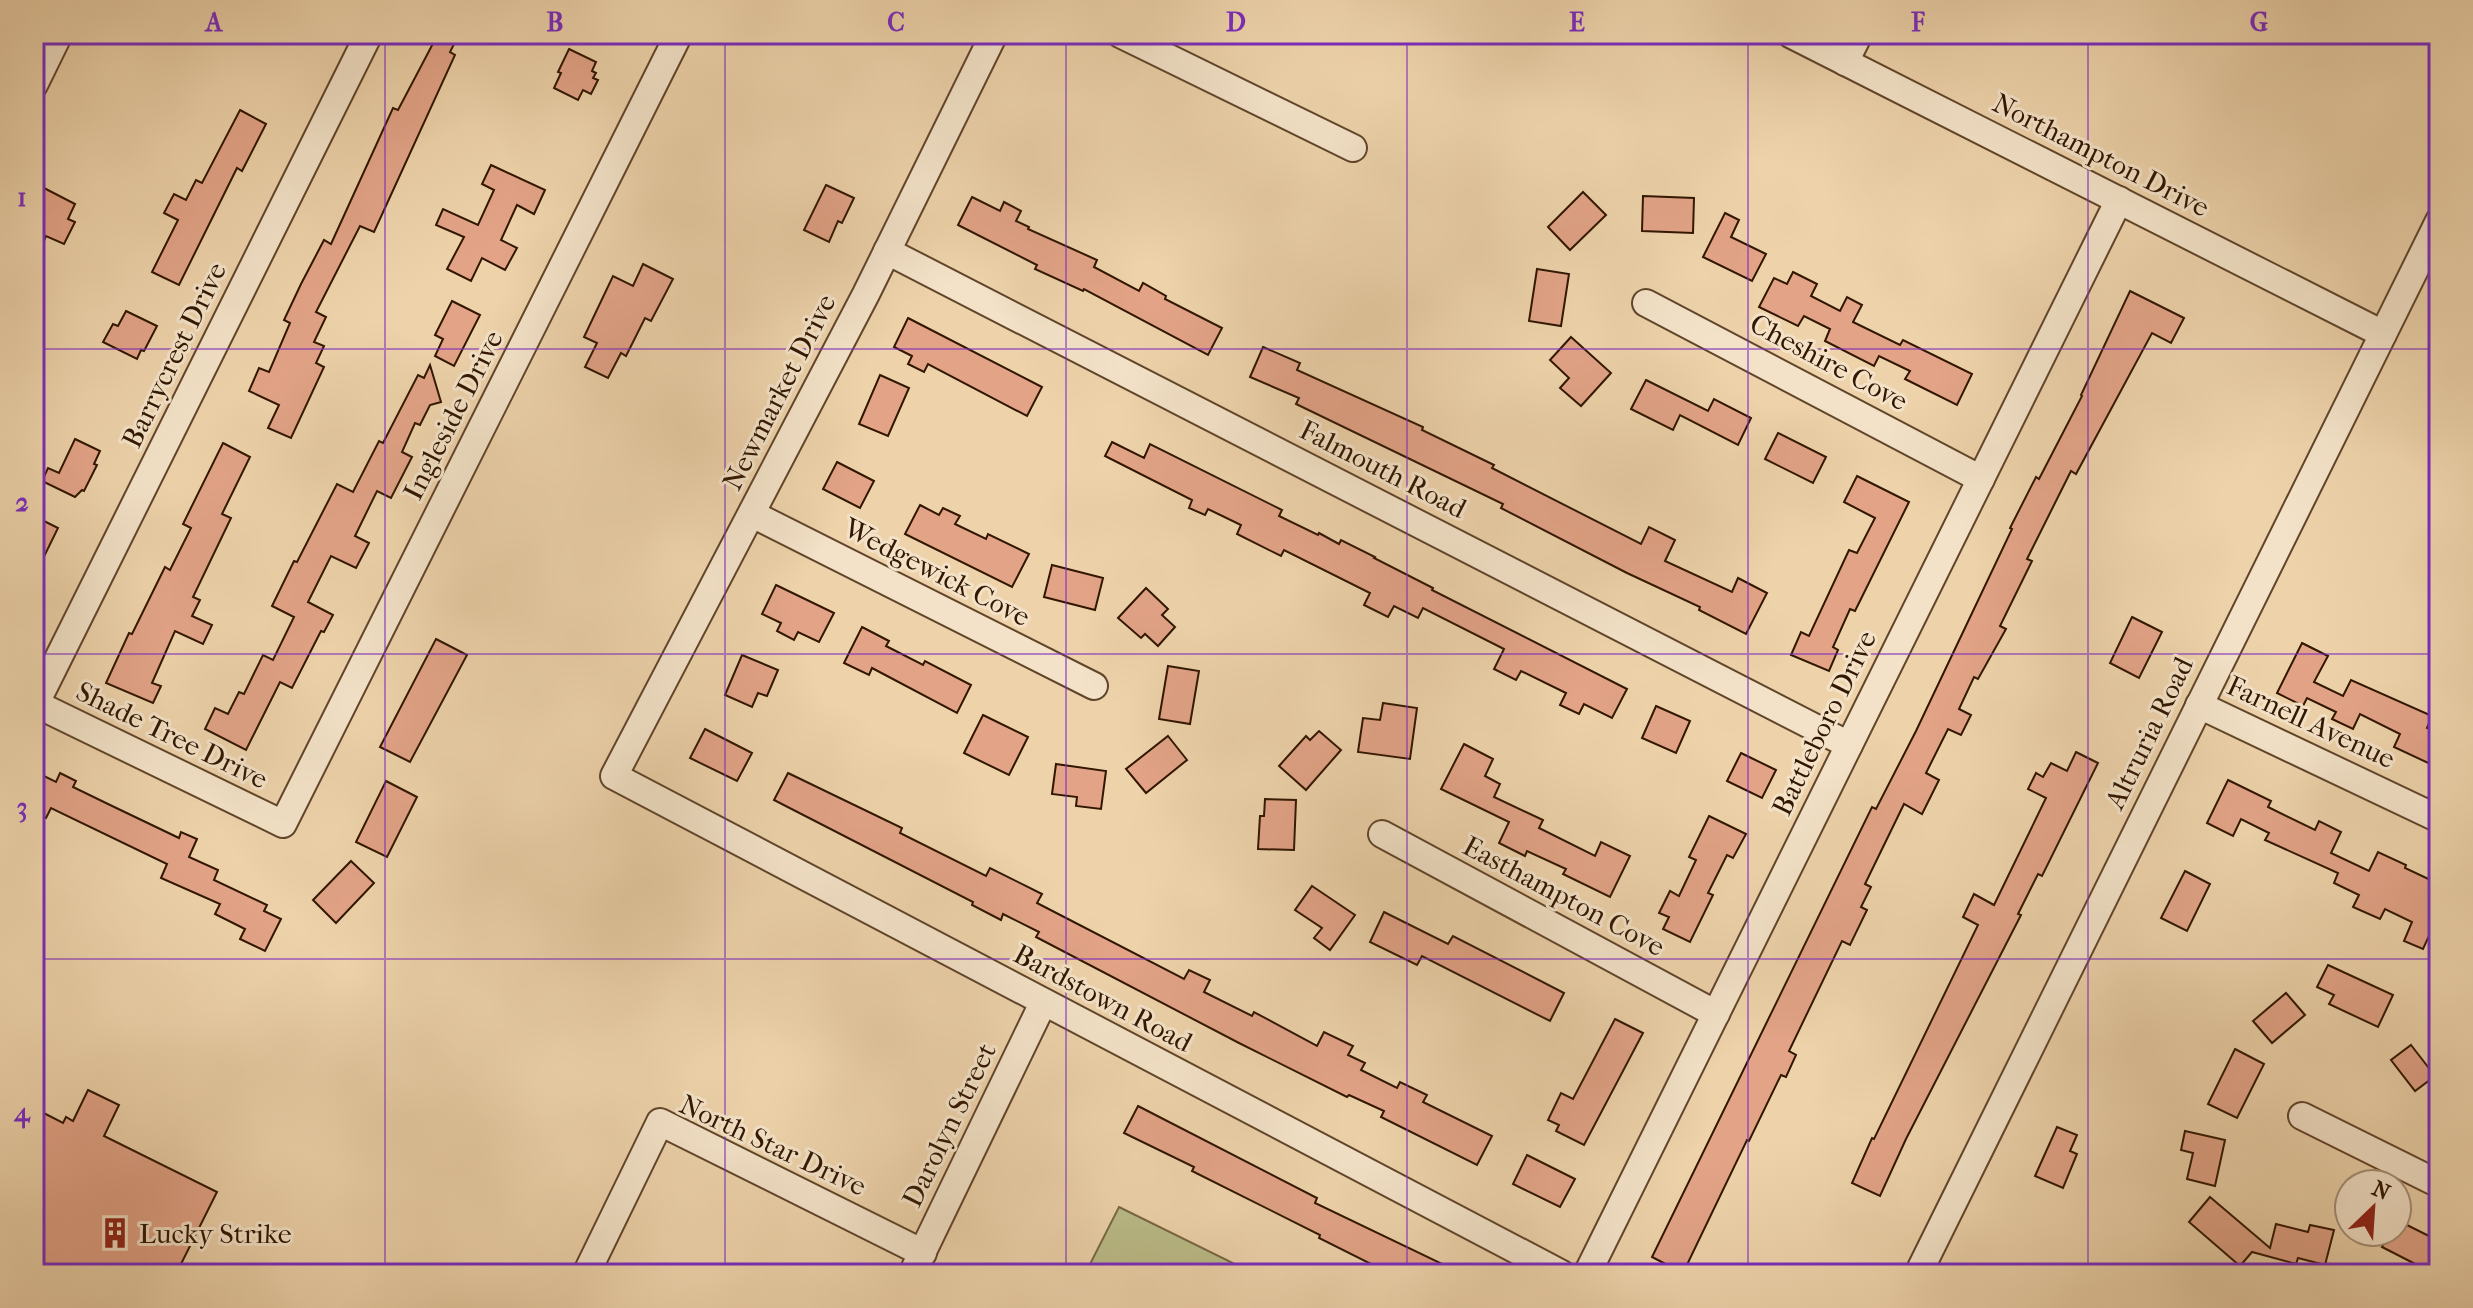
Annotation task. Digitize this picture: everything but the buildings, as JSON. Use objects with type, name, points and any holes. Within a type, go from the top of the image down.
[{"type":"street","points":[[34,85],[59,34]]},
{"type":"street","name":"Barrycrest Drive","points":[[35,703],[369,34]]},
{"type":"street","name":"Ingleside Drive","points":[[283,824],[679,34]]},
{"type":"street","name":"Newmarket Drive","points":[[614,776],[887,251],[994,34]]},
{"type":"street","points":[[1120,34],[1353,148]]},
{"type":"street","name":"Northampton Drive","points":[[1790,34],[2383,334]]},
{"type":"street","points":[[1845,62],[1859,34]]},
{"type":"street","name":"Battleboro Drive","points":[[1587,1274],[2119,200]]},
{"type":"street","name":"Altruria Road","points":[[1918,1274],[2439,221]]},
{"type":"street","name":"Falmouth Road","points":[[887,251],[1849,745]]},
{"type":"street","name":"Cheshire Cove","points":[[1646,303],[1981,479]]},
{"type":"street","name":"Wedgewick Cove","points":[[752,514],[1094,686]]},
{"type":"street","name":"Shade Tree Drive","points":[[35,703],[283,824]]},
{"type":"street","name":"Farnell Avenue","points":[[2199,705],[2439,819]]},
{"type":"street","name":"Bardstown Road","points":[[614,776],[1562,1274]]},
{"type":"street","name":"Easthampton Cove","points":[[1382,834],[1716,1014]]},
{"type":"street","name":"Darolyn Street","points":[[918,1263],[1043,1003]]},
{"type":"street","points":[[2302,1116],[2439,1184]]},
{"type":"street","name":"North Star Drive","points":[[586,1274],[660,1122],[918,1263]]},
{"type":"green space","points":[[1119,1207],[1255,1274],[1085,1274]]},
{"type":"place","name":"Lucky Strike","points":[[115,1233]]}]
